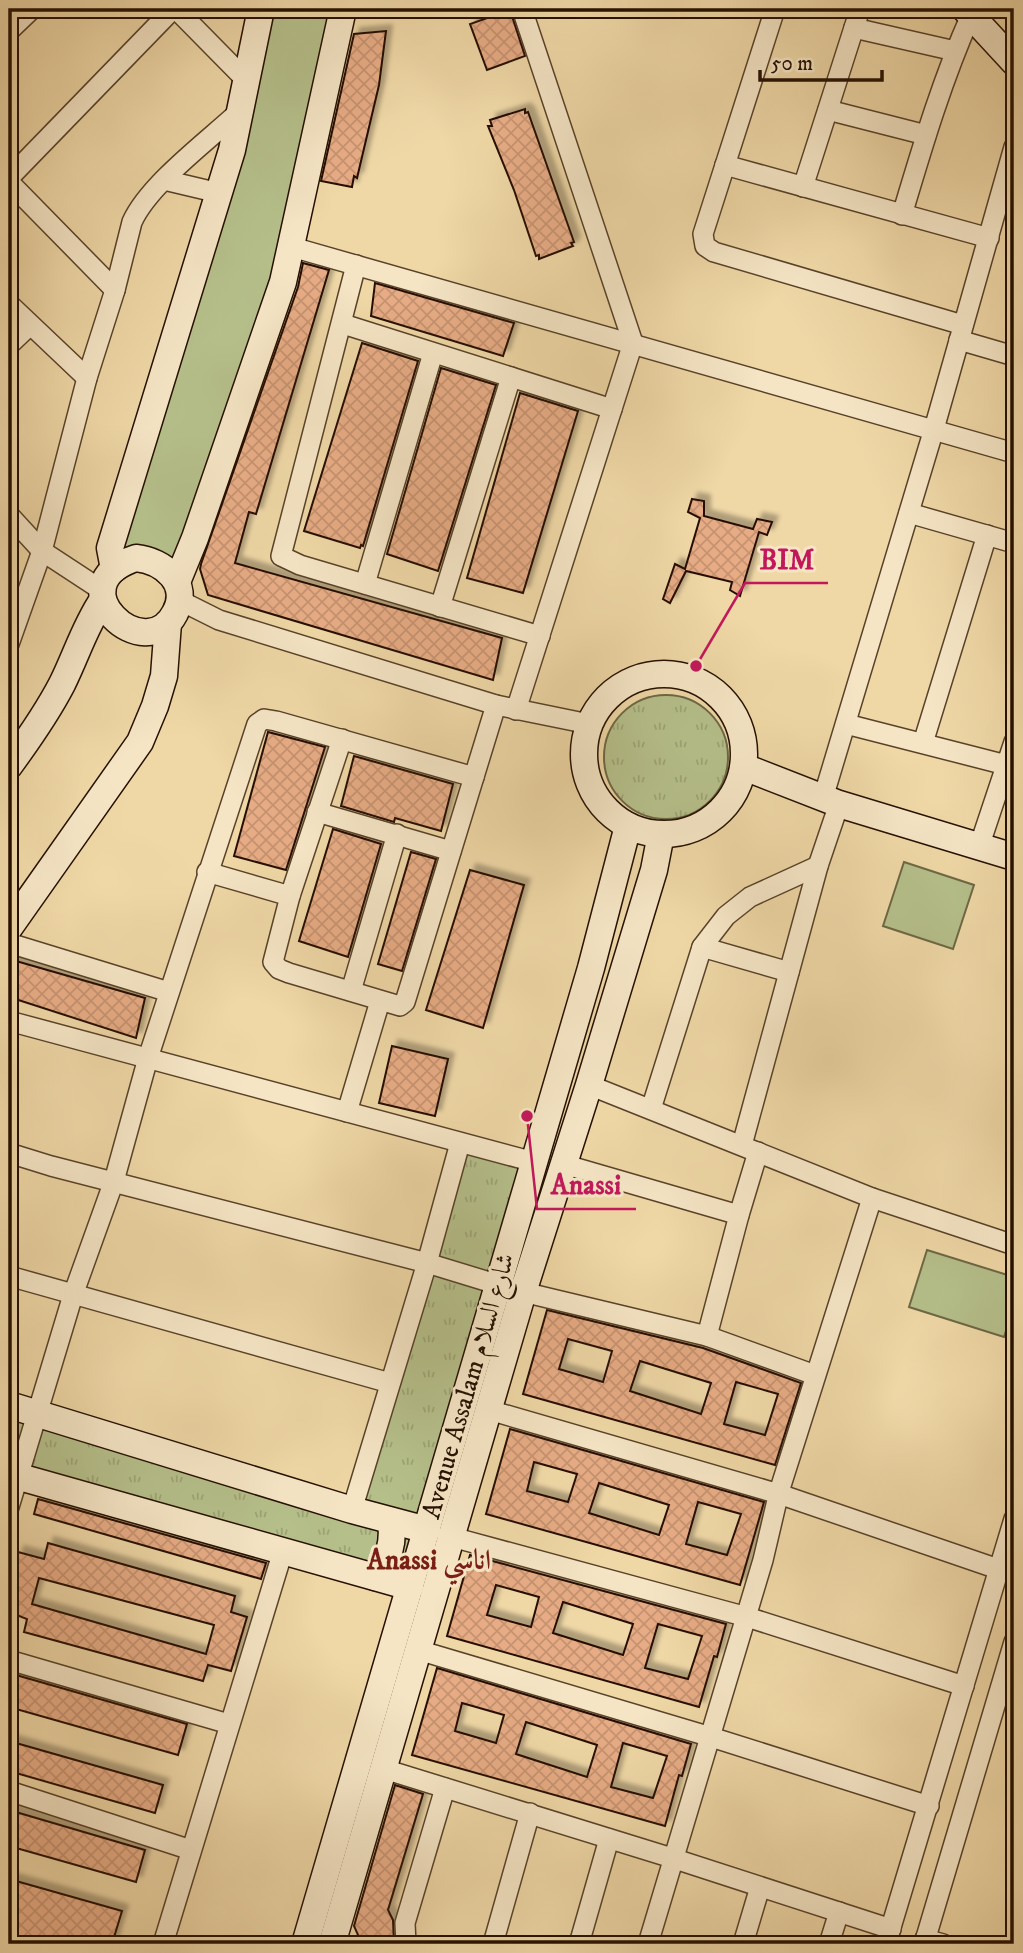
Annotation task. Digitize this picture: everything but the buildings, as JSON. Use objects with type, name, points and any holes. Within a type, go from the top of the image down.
[{"type":"street","points":[[9,31],[32,9]]},
{"type":"street","points":[[115,290],[9,180],[174,9],[247,81]]},
{"type":"street","points":[[9,766],[33,733],[62,684],[107,584],[123,562],[136,558],[149,560],[170,572],[174,605],[156,630],[134,631],[116,621],[107,584],[110,548],[219,193],[241,110],[261,9]]},
{"type":"street","points":[[9,928],[140,742],[155,706],[164,676],[174,605],[283,282],[343,9]]},
{"type":"street","points":[[516,710],[633,343],[522,9]]},
{"type":"street","points":[[775,9],[703,234],[708,250],[961,332],[1014,356]]},
{"type":"street","points":[[902,215],[968,12],[1014,62]]},
{"type":"street","points":[[803,187],[857,18],[955,51]]},
{"type":"street","points":[[9,641],[42,551],[87,378],[115,290],[132,222],[146,198],[241,110]]},
{"type":"street","points":[[828,110],[926,135]]},
{"type":"street","points":[[707,1336],[739,1215],[750,1149],[789,972],[818,866],[846,724],[1014,147]]},
{"type":"street","points":[[725,165],[989,238]]},
{"type":"street","points":[[164,180],[219,193]]},
{"type":"street","points":[[292,247],[1014,453]]},
{"type":"street","points":[[356,265],[343,324],[281,556],[286,560],[540,636]]},
{"type":"street","points":[[9,304],[87,378]]},
{"type":"street","points":[[343,324],[612,408]]},
{"type":"street","points":[[9,345],[30,325]]},
{"type":"street","points":[[365,584],[433,353]]},
{"type":"street","points":[[440,607],[511,377]]},
{"type":"street","points":[[909,513],[1014,542]]},
{"type":"street","points":[[9,515],[42,551],[79,575],[107,584]]},
{"type":"street","points":[[923,743],[987,535]]},
{"type":"street","points":[[174,605],[496,705],[589,724]]},
{"type":"street","points":[[650,674],[681,674],[709,686],[731,708],[744,736],[744,767],[734,794],[715,817],[690,830],[661,834],[644,832],[628,826],[608,812],[594,793],[585,770],[584,747],[589,724],[598,708],[621,686],[650,674]]},
{"type":"street","points":[[342,739],[290,896],[273,962],[279,969],[289,973],[400,1006],[405,1002],[496,705]]},
{"type":"street","points":[[9,1507],[13,1476],[114,1181],[148,1058],[257,724],[264,719],[474,778]]},
{"type":"street","points":[[846,724],[1010,766]]},
{"type":"street","points":[[979,847],[1010,766],[1014,743]]},
{"type":"street","points":[[744,767],[831,801],[1014,857]]},
{"type":"street","points":[[317,812],[451,851]]},
{"type":"street","name":"Avenue Assalam شارع السلام","points":[[305,1944],[410,1587],[439,1534],[489,1410],[534,1162],[591,968],[628,826]]},
{"type":"street","points":[[351,991],[397,834]]},
{"type":"street","name":"Avenue Assalam شارع السلام","points":[[332,1944],[418,1650],[439,1534],[511,1288],[563,1164],[650,883],[661,834]]},
{"type":"street","points":[[651,1109],[702,947],[726,916],[750,897],[818,866]]},
{"type":"street","points":[[207,872],[290,896]]},
{"type":"street","points":[[9,943],[169,992]]},
{"type":"street","points":[[702,947],[789,972]]},
{"type":"street","points":[[347,1112],[380,1001]]},
{"type":"street","points":[[9,1021],[534,1162]]},
{"type":"street","points":[[589,1085],[872,1198],[1014,1245]]},
{"type":"street","points":[[352,1510],[427,1263],[460,1143]]},
{"type":"street","points":[[9,1153],[427,1263],[511,1288],[707,1336],[815,1375]]},
{"type":"street","points":[[563,1164],[739,1215]]},
{"type":"street","points":[[648,1944],[747,1617],[779,1494],[872,1198]]},
{"type":"street","points":[[9,1276],[390,1383]]},
{"type":"street","points":[[9,1405],[352,1510],[747,1617],[964,1686]]},
{"type":"street","points":[[489,1410],[779,1494],[998,1569]]},
{"type":"street","points":[[13,1476],[410,1587]]},
{"type":"street","points":[[384,1769],[839,1912],[889,1936],[1014,1519]]},
{"type":"street","points":[[375,1577],[390,1550],[393,1536],[391,1521]]},
{"type":"street","points":[[163,1944],[283,1551]]},
{"type":"street","points":[[931,1942],[1007,1693],[1014,1642]]},
{"type":"street","points":[[418,1650],[711,1737],[929,1806]]},
{"type":"street","points":[[9,1660],[229,1724]]},
{"type":"street","points":[[406,1944],[405,1923],[445,1788]]},
{"type":"street","points":[[9,1791],[191,1850]]},
{"type":"street","points":[[493,1944],[530,1813]]},
{"type":"street","points":[[579,1944],[609,1839]]},
{"type":"street","points":[[743,1944],[760,1887]]},
{"type":"street","points":[[829,1944],[839,1912]]},
{"type":"green space","points":[[268,9],[329,9],[322,74],[283,241],[175,566],[120,553]]},
{"type":"green space","points":[[666,695],[690,700],[710,713],[723,733],[728,757],[723,781],[710,801],[690,814],[666,819],[642,814],[622,801],[609,781],[604,757],[609,733],[622,713],[642,700]]},
{"type":"green space","points":[[904,862],[974,885],[953,949],[883,926]]},
{"type":"green space","points":[[460,1143],[534,1162],[410,1587],[9,1471],[9,1413],[352,1510]]},
{"type":"green space","points":[[927,1250],[1014,1277],[1014,1306],[1004,1337],[909,1307]]},
{"type":"place","name":"BIM","points":[[696,666]]},
{"type":"place","name":"Anassi","points":[[527,1116]]},
{"type":"district","name":"Anassi اناسي","points":[[429,1560]]}]
